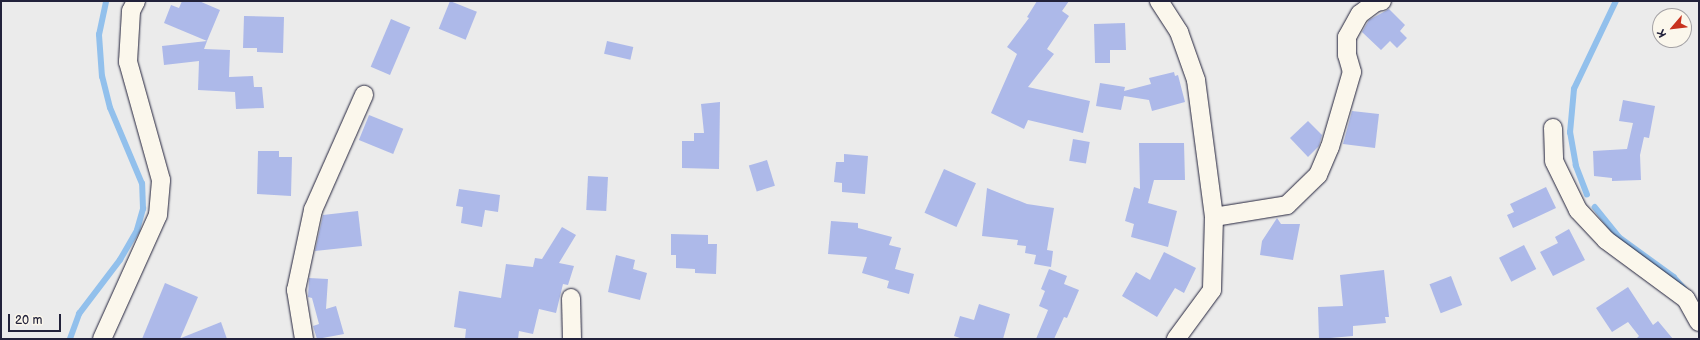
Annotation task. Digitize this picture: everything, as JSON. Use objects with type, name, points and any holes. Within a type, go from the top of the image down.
[{"type":"street","points":[[102,339],[158,215],[161,180],[128,62],[131,11],[136,1]]},
{"type":"street","points":[[1159,1],[1166,8],[1179,32],[1196,80],[1214,217],[1212,290],[1176,339]]},
{"type":"street","points":[[1214,217],[1287,205],[1318,175],[1330,147],[1352,72],[1347,55],[1347,37],[1360,14],[1376,2],[1382,1]]},
{"type":"street","points":[[304,339],[296,290],[313,210],[364,95]]},
{"type":"street","points":[[1553,128],[1554,161],[1578,210],[1606,240],[1693,294],[1699,322]]},
{"type":"street","points":[[571,298],[572,339]]},
{"type":"building","points":[[182,1],[199,1],[220,10],[207,41],[164,23],[171,5],[179,8]]},
{"type":"building","points":[[450,1],[477,12],[466,40],[439,29]]},
{"type":"building","points":[[1037,1],[1069,1],[1062,11],[1069,16],[1047,49],[1054,54],[1028,87],[1090,101],[1083,133],[1028,120],[1024,129],[991,113],[1017,54],[1007,47],[1029,18],[1027,17]]},
{"type":"building","points":[[1389,9],[1405,25],[1400,31],[1407,38],[1397,48],[1390,41],[1381,50],[1362,32],[1369,20]]},
{"type":"building","points":[[244,16],[284,17],[283,53],[257,52],[257,48],[243,48]]},
{"type":"building","points":[[391,19],[410,27],[390,75],[371,67]]},
{"type":"building","points":[[1125,23],[1126,50],[1110,50],[1110,63],[1095,63],[1094,24]]},
{"type":"building","points":[[207,41],[204,49],[230,50],[229,77],[253,76],[254,87],[262,87],[264,108],[236,109],[235,92],[198,90],[199,61],[164,65],[162,46]]},
{"type":"building","points":[[607,41],[633,47],[630,60],[604,54]]},
{"type":"building","points":[[1174,72],[1175,76],[1178,75],[1185,102],[1152,111],[1149,100],[1124,96],[1121,110],[1096,106],[1100,83],[1125,87],[1124,91],[1151,84],[1149,78]]},
{"type":"building","points":[[1623,100],[1655,106],[1649,138],[1644,137],[1640,155],[1641,180],[1612,181],[1612,178],[1594,176],[1593,151],[1627,149],[1633,123],[1619,121]]},
{"type":"building","points":[[720,102],[719,169],[682,168],[682,141],[694,141],[694,133],[704,133],[701,104]]},
{"type":"building","points":[[1352,111],[1379,114],[1375,148],[1343,144]]},
{"type":"building","points":[[369,115],[403,129],[393,154],[359,140]]},
{"type":"building","points":[[1308,121],[1322,135],[1319,146],[1308,157],[1290,138]]},
{"type":"building","points":[[1073,139],[1090,142],[1086,164],[1069,161]]},
{"type":"building","points":[[1139,143],[1184,143],[1185,180],[1154,180],[1148,203],[1177,211],[1168,247],[1131,237],[1134,224],[1125,221],[1134,187],[1140,189]]},
{"type":"building","points":[[258,151],[279,151],[279,157],[292,157],[291,196],[257,194]]},
{"type":"building","points":[[844,154],[868,156],[865,194],[842,192],[842,183],[834,182],[836,162],[844,162]]},
{"type":"building","points":[[767,160],[775,186],[757,191],[749,166]]},
{"type":"building","points":[[944,169],[976,183],[956,227],[924,213]]},
{"type":"building","points":[[588,176],[608,177],[606,211],[586,210]]},
{"type":"building","points":[[1546,187],[1556,208],[1513,228],[1507,215],[1514,212],[1510,204]]},
{"type":"building","points":[[987,188],[1027,204],[1054,208],[1047,250],[1053,251],[1051,267],[1034,264],[1036,255],[1025,253],[1026,246],[1017,245],[1018,240],[982,236]]},
{"type":"building","points":[[459,189],[500,195],[498,212],[485,210],[482,227],[461,223],[463,207],[456,206]]},
{"type":"building","points":[[358,211],[362,246],[315,251],[323,215]]},
{"type":"building","points":[[1277,218],[1281,224],[1300,224],[1293,260],[1260,255],[1262,241]]},
{"type":"building","points":[[831,221],[858,223],[858,228],[892,237],[889,245],[901,248],[895,269],[914,274],[909,294],[887,288],[889,281],[862,273],[867,257],[828,254]]},
{"type":"building","points":[[562,227],[576,235],[559,263],[574,266],[568,285],[563,284],[556,313],[539,309],[533,334],[519,331],[518,339],[465,339],[466,329],[454,327],[459,291],[501,298],[506,264],[533,267],[535,258],[542,259]]},
{"type":"building","points":[[1569,229],[1585,260],[1553,276],[1540,252],[1558,243],[1555,237]]},
{"type":"building","points":[[671,234],[708,235],[708,244],[717,244],[716,274],[695,273],[695,269],[676,268],[676,255],[671,255]]},
{"type":"building","points":[[1524,245],[1536,269],[1511,282],[1499,258]]},
{"type":"building","points":[[1164,252],[1196,268],[1184,293],[1175,288],[1157,317],[1122,296],[1136,272],[1150,280]]},
{"type":"building","points":[[616,255],[635,260],[633,269],[647,273],[640,300],[608,292]]},
{"type":"building","points":[[1049,269],[1067,276],[1064,284],[1079,290],[1067,318],[1064,317],[1054,339],[1036,339],[1048,310],[1039,306],[1045,291],[1041,289]]},
{"type":"building","points":[[1384,270],[1389,317],[1385,317],[1386,323],[1353,326],[1353,336],[1319,339],[1318,307],[1343,306],[1340,275]]},
{"type":"building","points":[[1451,276],[1462,305],[1441,313],[1430,284]]},
{"type":"building","points":[[309,278],[328,279],[326,309],[336,306],[344,334],[317,339],[313,326],[319,324],[312,298],[308,297]]},
{"type":"building","points":[[165,283],[198,297],[180,339],[142,339]]},
{"type":"building","points":[[1628,287],[1653,325],[1658,321],[1673,339],[1636,339],[1639,336],[1628,322],[1612,332],[1596,308]]},
{"type":"building","points":[[979,304],[1010,314],[1003,339],[963,339],[954,336],[960,316],[974,320]]},
{"type":"building","points":[[221,322],[227,339],[181,338]]},
{"type":"waterway","points":[[70,339],[79,314],[120,260],[137,230],[143,209],[142,184],[110,108],[102,77],[99,35],[106,1]]},
{"type":"waterway","points":[[1587,195],[1576,166],[1570,133],[1574,89],[1616,1]]},
{"type":"waterway","points":[[1595,207],[1619,237],[1674,277],[1684,288]]}]
